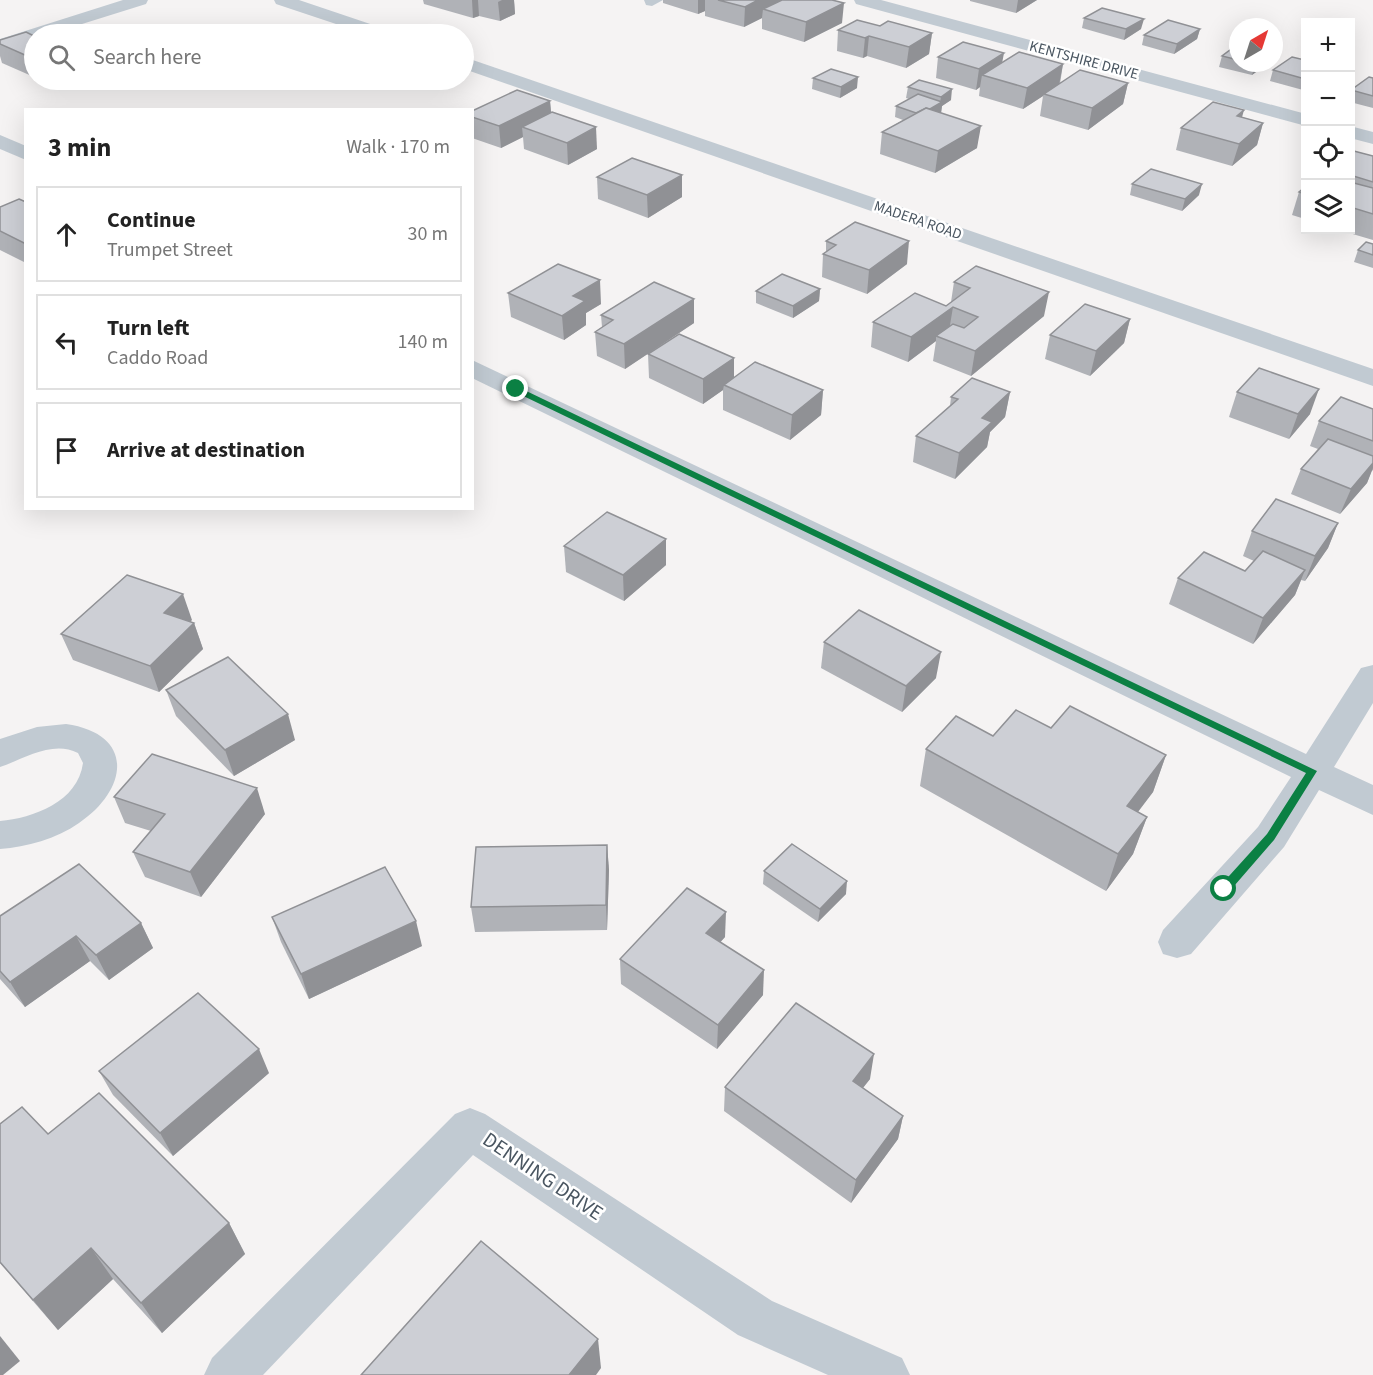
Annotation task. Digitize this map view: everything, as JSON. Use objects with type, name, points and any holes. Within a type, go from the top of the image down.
[{"type":"street","points":[[65,24],[140,0]]},
{"type":"street","points":[[282,0],[353,24]]},
{"type":"street","name":"KENTSHIRE DRIVE","points":[[861,0],[1301,119]]},
{"type":"street","points":[[0,45],[24,37]]},
{"type":"street","name":"MADERA ROAD","points":[[474,66],[1373,378]]},
{"type":"street","points":[[1355,133],[1373,138]]},
{"type":"street","points":[[0,141],[24,153]]},
{"type":"street","points":[[474,369],[1373,801]]},
{"type":"street","points":[[1177,942],[1270,837],[1373,676]]},
{"type":"street","points":[[0,754],[12,747],[40,738],[65,736],[86,741],[98,754],[100,771],[90,791],[70,811],[45,826],[16,834],[0,835]]},
{"type":"street","name":"DENNING DRIVE","points":[[229,1375],[470,1128],[755,1318],[885,1375]]},
{"type":"building","points":[[718,0],[758,0],[745,7]]},
{"type":"building","points":[[782,0],[832,0],[844,3],[806,22],[763,9]]},
{"type":"building","points":[[1102,8],[1144,19],[1126,29],[1084,18]]},
{"type":"building","points":[[857,20],[880,26],[888,21],[932,33],[909,47],[838,30]]},
{"type":"building","points":[[1168,20],[1200,29],[1177,44],[1144,35]]},
{"type":"building","points":[[24,33],[24,55],[0,44],[0,40]]},
{"type":"building","points":[[963,42],[1004,53],[979,69],[938,57]]},
{"type":"building","points":[[1229,51],[1229,58],[1222,56]]},
{"type":"building","points":[[1019,52],[1063,64],[1027,88],[982,75]]},
{"type":"building","points":[[1292,57],[1301,59],[1301,78],[1280,72],[1283,72],[1283,63]]},
{"type":"building","points":[[831,69],[858,77],[841,87],[813,78]]},
{"type":"building","points":[[1080,70],[1128,83],[1092,108],[1044,94]]},
{"type":"building","points":[[1369,77],[1373,78],[1373,96],[1355,91],[1355,87]]},
{"type":"building","points":[[919,80],[952,89],[941,97],[908,87]]},
{"type":"building","points":[[517,90],[550,101],[499,126],[474,118],[474,110]]},
{"type":"building","points":[[918,94],[942,102],[916,113],[896,106]]},
{"type":"building","points":[[1213,102],[1244,110],[1237,116],[1263,123],[1239,144],[1181,128]]},
{"type":"building","points":[[926,108],[981,126],[938,151],[882,132]]},
{"type":"building","points":[[552,112],[596,127],[567,143],[522,127]]},
{"type":"building","points":[[1355,151],[1373,156],[1373,182],[1355,177]]},
{"type":"building","points":[[632,158],[682,175],[647,195],[597,177]]},
{"type":"building","points":[[1151,169],[1202,184],[1185,199],[1132,184]]},
{"type":"building","points":[[1355,183],[1373,188],[1373,214],[1355,209]]},
{"type":"building","points":[[19,199],[24,201],[24,243],[0,231],[0,207]]},
{"type":"building","points":[[855,222],[909,241],[869,270],[823,254],[836,245],[826,241]]},
{"type":"building","points":[[1366,242],[1373,244],[1373,255],[1358,250]]},
{"type":"building","points":[[558,264],[600,280],[573,296],[585,301],[562,316],[508,293]]},
{"type":"building","points":[[976,266],[1049,292],[975,351],[936,336],[953,324],[964,328],[978,317],[953,307],[911,337],[873,322],[915,293],[946,306],[970,288],[954,282]]},
{"type":"building","points":[[782,274],[820,289],[793,306],[756,291]]},
{"type":"building","points":[[654,282],[694,299],[624,344],[595,332],[613,320],[601,315]]},
{"type":"building","points":[[1085,304],[1130,319],[1096,351],[1050,335]]},
{"type":"building","points":[[679,334],[734,358],[703,379],[648,354]]},
{"type":"building","points":[[755,362],[823,390],[792,415],[724,385]]},
{"type":"building","points":[[1259,368],[1319,389],[1298,414],[1237,392]]},
{"type":"building","points":[[972,378],[1010,392],[982,418],[992,422],[959,453],[916,436],[958,399],[951,397]]},
{"type":"building","points":[[1341,397],[1373,409],[1373,441],[1319,421]]},
{"type":"building","points":[[1328,439],[1373,456],[1373,463],[1351,489],[1301,469]]},
{"type":"building","points":[[1276,499],[1338,523],[1315,556],[1252,531]]},
{"type":"building","points":[[607,512],[666,539],[623,575],[564,546]]},
{"type":"building","points":[[1263,551],[1305,570],[1263,618],[1178,578],[1204,552],[1245,571]]},
{"type":"building","points":[[127,575],[183,594],[164,613],[194,623],[150,666],[61,634]]},
{"type":"building","points":[[859,610],[941,652],[906,686],[824,642]]},
{"type":"building","points":[[228,657],[288,714],[225,750],[166,690]]},
{"type":"building","points":[[1070,706],[1166,755],[1127,806],[1147,817],[1118,854],[926,749],[956,716],[993,736],[1016,710],[1051,728]]},
{"type":"building","points":[[152,754],[257,788],[190,872],[133,852],[165,814],[114,797]]},
{"type":"building","points":[[792,844],[847,881],[820,909],[764,871]]},
{"type":"building","points":[[607,845],[606,905],[471,907],[476,847]]},
{"type":"building","points":[[79,864],[141,923],[96,955],[76,936],[10,982],[0,971],[0,916]]},
{"type":"building","points":[[385,867],[416,921],[301,974],[272,917]]},
{"type":"building","points":[[687,888],[726,912],[706,933],[764,970],[718,1025],[620,959]]},
{"type":"building","points":[[198,993],[259,1049],[160,1133],[99,1071]]},
{"type":"building","points":[[796,1003],[874,1054],[853,1081],[903,1116],[856,1180],[725,1087]]},
{"type":"building","points":[[99,1093],[229,1223],[141,1303],[91,1248],[33,1300],[0,1262],[0,1124],[22,1107],[48,1134]]},
{"type":"building","points":[[481,1241],[598,1339],[569,1375],[361,1375]]},
{"type":"route","points":[[516,389],[1312,771],[1270,837],[1224,889]]}]
